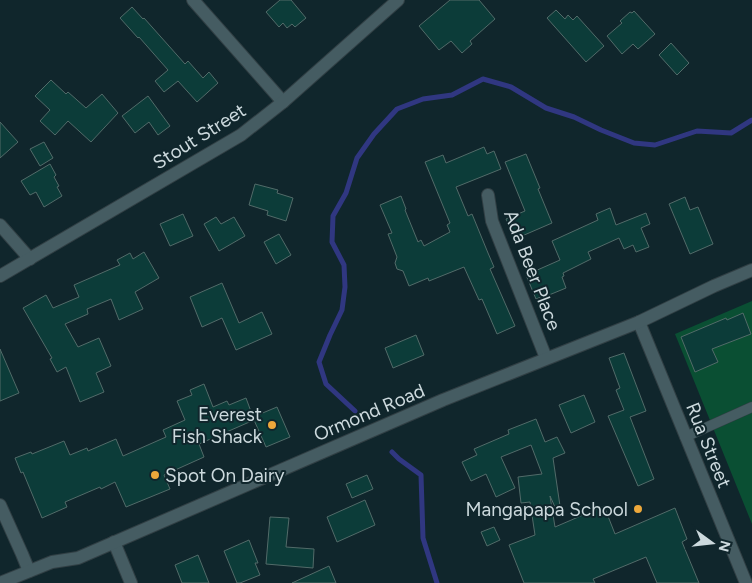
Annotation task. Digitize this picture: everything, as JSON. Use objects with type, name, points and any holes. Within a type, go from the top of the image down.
[{"type":"street","points":[[193,0],[283,102]]},
{"type":"street","name":"Stout Street","points":[[0,276],[241,135],[283,102],[398,0]]},
{"type":"street","name":"Ada Beer Place","points":[[488,195],[492,221],[546,358]]},
{"type":"street","points":[[0,225],[30,259]]},
{"type":"street","name":"Ormond Road","points":[[0,583],[52,562],[78,558],[424,408],[639,322],[752,270]]},
{"type":"street","name":"Rua Street","points":[[639,322],[746,583]]},
{"type":"street","points":[[0,505],[29,571]]},
{"type":"street","points":[[114,542],[131,583]]},
{"type":"lane","points":[[685,437],[752,407]]},
{"type":"green space","points":[[752,301],[752,524],[675,334]]},
{"type":"building","points":[[280,0],[291,0],[306,18],[295,27],[292,24],[287,28],[283,23],[279,27],[266,12]]},
{"type":"building","points":[[450,0],[479,0],[495,19],[470,41],[472,44],[462,53],[451,41],[439,50],[419,26]]},
{"type":"building","points":[[132,7],[185,64],[188,61],[203,78],[209,72],[218,83],[197,102],[178,81],[164,92],[155,81],[168,70],[120,18]]},
{"type":"building","points":[[556,10],[565,19],[568,15],[573,20],[577,16],[604,46],[586,62],[547,18]]},
{"type":"building","points":[[634,11],[655,34],[638,49],[633,44],[622,54],[607,36],[622,23],[620,21],[630,12]]},
{"type":"building","points":[[671,43],[689,63],[677,75],[659,55]]},
{"type":"building","points":[[51,80],[66,94],[68,92],[86,108],[102,94],[118,113],[91,142],[68,121],[55,135],[40,121],[50,110],[35,96]]},
{"type":"building","points":[[148,96],[170,126],[158,135],[149,122],[135,133],[122,116]]},
{"type":"building","points":[[0,122],[18,142],[0,158]]},
{"type":"building","points":[[44,142],[53,158],[40,166],[30,149]]},
{"type":"building","points":[[484,147],[487,154],[494,151],[501,169],[456,187],[468,216],[472,214],[494,267],[490,269],[515,326],[497,334],[482,299],[479,300],[464,267],[429,281],[428,278],[409,286],[403,271],[397,269],[395,263],[397,257],[388,234],[392,233],[380,205],[401,196],[418,242],[421,240],[424,246],[450,232],[447,225],[450,223],[425,162],[443,155],[446,163]]},
{"type":"building","points":[[526,154],[552,223],[515,239],[506,219],[525,211],[505,162]]},
{"type":"building","points":[[50,164],[56,175],[54,177],[62,196],[44,207],[36,192],[30,195],[21,181]]},
{"type":"building","points":[[255,184],[278,190],[277,193],[293,198],[286,221],[267,215],[268,211],[249,205]]},
{"type":"building","points":[[685,197],[690,210],[698,207],[713,244],[690,254],[669,204]]},
{"type":"building","points":[[610,208],[616,225],[646,213],[650,224],[641,228],[649,247],[636,252],[633,245],[624,249],[619,238],[588,252],[591,259],[563,273],[564,276],[562,277],[566,288],[536,299],[526,275],[560,260],[552,241],[598,220],[596,214]]},
{"type":"building","points":[[183,214],[193,236],[170,246],[160,224]]},
{"type":"building","points":[[216,217],[221,224],[234,217],[245,236],[219,251],[204,224]]},
{"type":"building","points":[[279,234],[291,255],[276,264],[264,242]]},
{"type":"building","points":[[144,252],[159,278],[135,292],[143,309],[119,320],[111,299],[87,309],[88,314],[65,324],[78,347],[99,338],[111,366],[96,373],[104,392],[80,402],[66,367],[57,372],[50,359],[52,358],[23,308],[46,295],[53,308],[79,297],[74,285],[120,265],[117,260],[130,253],[133,259]]},
{"type":"building","points":[[222,283],[239,323],[262,312],[272,334],[236,350],[222,318],[202,327],[190,297]]},
{"type":"building","points":[[743,313],[751,334],[712,349],[718,362],[695,372],[681,337]]},
{"type":"building","points":[[416,335],[424,355],[393,368],[385,348]]},
{"type":"building","points":[[0,349],[19,393],[0,401]]},
{"type":"building","points":[[624,353],[646,411],[630,417],[654,479],[638,486],[608,416],[624,410],[616,390],[620,388],[609,358]]},
{"type":"building","points":[[204,384],[213,407],[227,401],[229,405],[246,398],[253,417],[277,407],[290,437],[266,447],[254,420],[199,444],[204,457],[164,475],[170,489],[126,507],[115,482],[65,502],[67,507],[42,518],[23,472],[21,473],[15,458],[31,452],[32,454],[64,441],[70,455],[87,448],[88,451],[116,439],[123,456],[166,437],[163,430],[185,420],[177,401],[192,395],[190,390]]},
{"type":"building","points":[[584,395],[595,422],[571,433],[559,405]]},
{"type":"building","name":"Mangapapa School","points":[[536,419],[545,442],[557,437],[565,453],[553,458],[560,506],[555,507],[550,496],[555,527],[604,506],[615,534],[675,508],[687,539],[682,542],[699,583],[657,583],[646,557],[593,579],[595,583],[524,583],[509,545],[535,535],[530,502],[521,503],[518,477],[542,474],[531,445],[501,457],[515,488],[496,497],[486,474],[471,481],[462,462],[477,455],[474,449],[509,434],[508,430]]},
{"type":"building","points":[[367,475],[373,489],[352,498],[346,484]]},
{"type":"building","points":[[365,500],[375,525],[337,542],[327,517]]},
{"type":"building","points":[[270,517],[289,518],[286,547],[314,549],[313,568],[266,564]]},
{"type":"building","points":[[494,527],[500,540],[487,546],[481,532]]},
{"type":"building","points":[[249,540],[258,563],[255,563],[260,575],[237,583],[224,551]]},
{"type":"building","points":[[198,555],[209,583],[182,583],[175,565]]},
{"type":"building","points":[[329,566],[336,583],[292,583]]},
{"type":"waterway","points":[[355,411],[326,384],[319,362],[342,310],[345,287],[344,265],[332,242],[333,216],[346,193],[357,158],[374,134],[397,109],[423,99],[452,95],[483,79],[511,87],[546,108],[574,117],[634,143],[655,145],[697,131],[731,133],[752,120]]},
{"type":"waterway","points":[[392,452],[421,475],[423,538],[437,583]]},
{"type":"place","name":"Everest Fish Shack","points":[[272,425]]},
{"type":"place","name":"Spot On Dairy","points":[[155,475]]},
{"type":"place","name":"Mangapapa School","points":[[638,509]]}]
